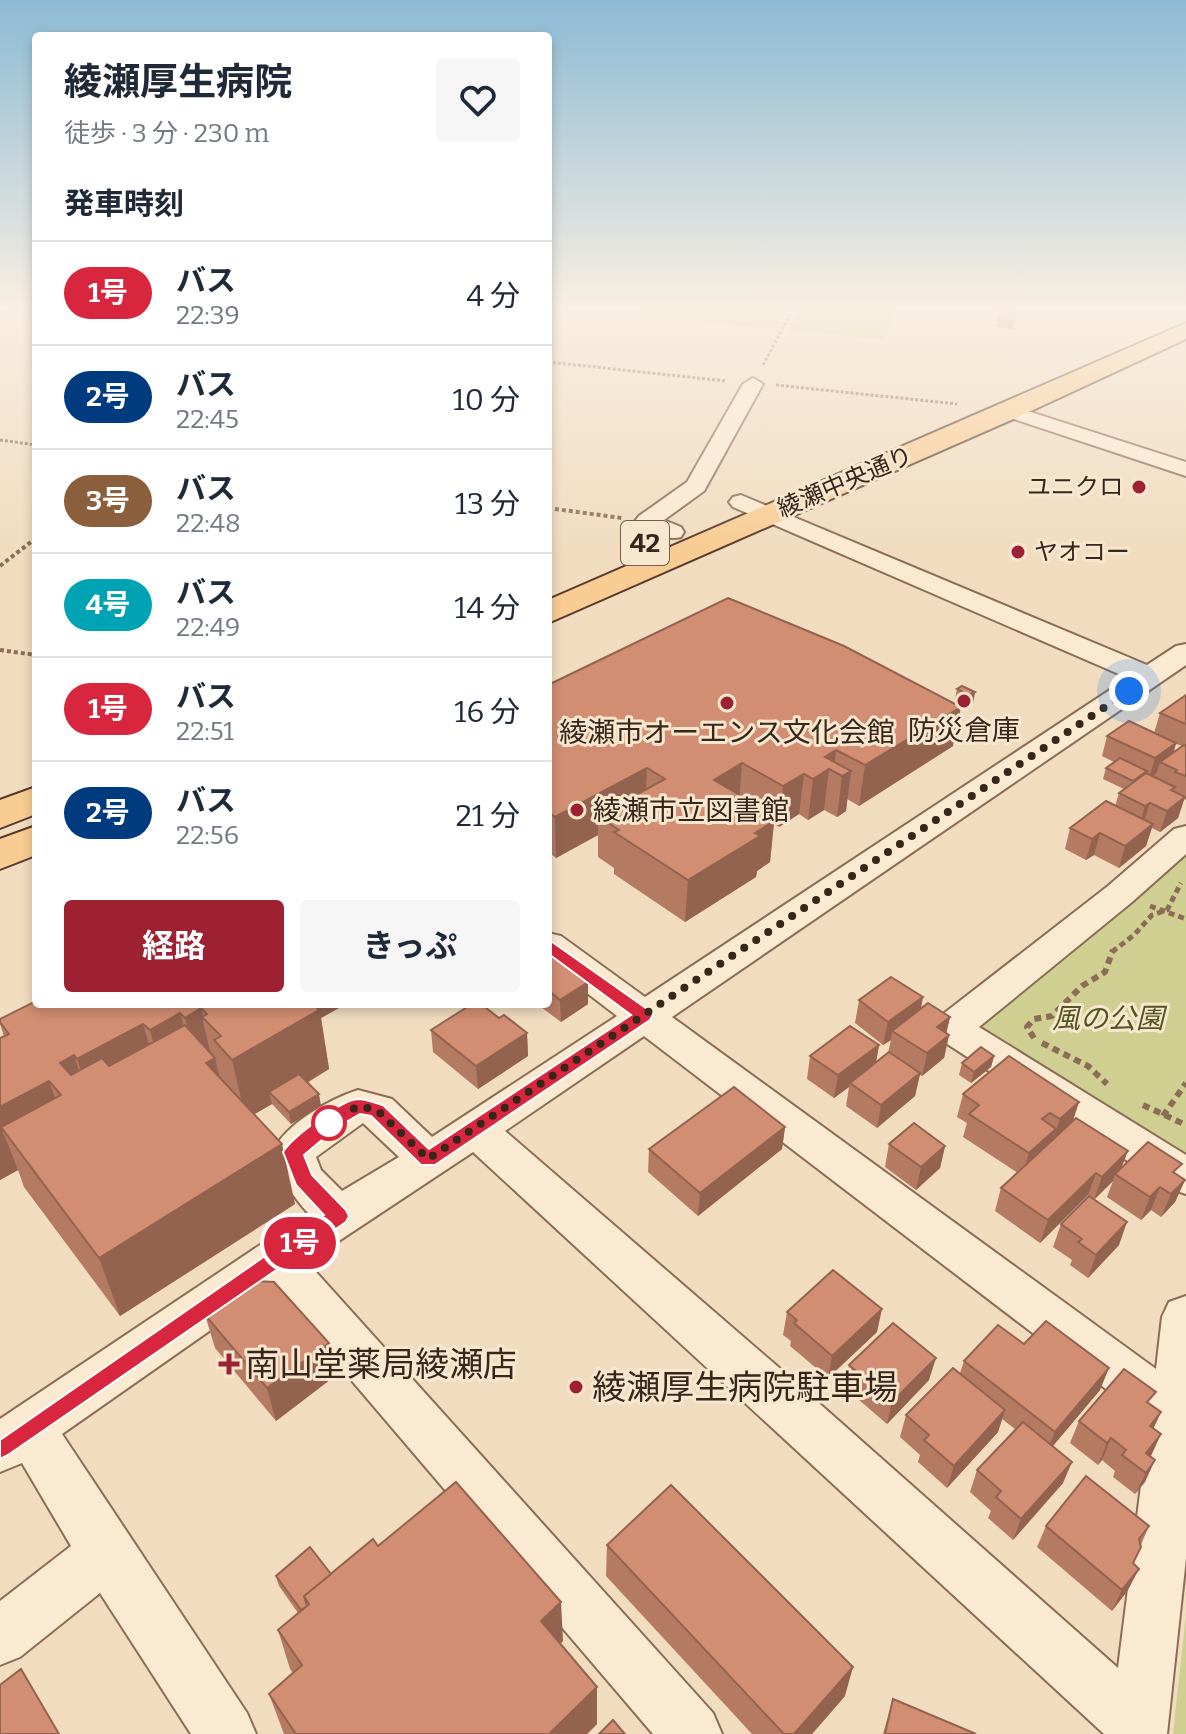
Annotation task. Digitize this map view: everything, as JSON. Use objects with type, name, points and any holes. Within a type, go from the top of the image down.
[{"type":"main road","name":"綾瀬中央通り","points":[[552,611],[962,405],[1002,388]]},
{"type":"main road","name":"綾瀬中央通り","points":[[552,581],[660,526],[756,508],[1009,411],[1059,388]]},
{"type":"main road","points":[[0,815],[32,801]]},
{"type":"main road","points":[[0,855],[32,841]]},
{"type":"street","points":[[660,526],[696,486],[751,388]]},
{"type":"street","points":[[1009,411],[1186,469]]},
{"type":"street","points":[[756,508],[1150,677]]},
{"type":"street","points":[[226,1734],[106,1553],[15,1438],[338,1216],[476,1130],[644,1015],[1102,725],[1150,677],[1186,652]]},
{"type":"street","points":[[1186,836],[1120,894],[952,1028],[1186,1177]]},
{"type":"street","points":[[552,948],[1175,1412]]},
{"type":"street","points":[[338,1216],[303,1179],[293,1152],[329,1123],[358,1106],[377,1110],[428,1159]]},
{"type":"street","points":[[476,1130],[760,1382],[1139,1731]]},
{"type":"street","points":[[276,1259],[692,1734]]},
{"type":"street","points":[[1139,1731],[1186,1317]]},
{"type":"street","points":[[0,1637],[106,1553]]},
{"type":"path","points":[[792,388],[962,405]]},
{"type":"path","points":[[0,440],[32,444]]},
{"type":"path","points":[[552,509],[660,526]]},
{"type":"path","points":[[0,566],[32,541]]},
{"type":"path","points":[[0,650],[32,654]]},
{"type":"path","points":[[1117,1091],[1088,1066],[1037,1041],[1027,1027],[1034,1019],[1052,1016],[1082,986],[1105,972],[1113,949],[1134,935],[1152,915],[1167,910],[1184,876]]},
{"type":"path","points":[[1150,1154],[1167,1134],[1163,1114],[1186,1083]]},
{"type":"path","points":[[1136,1102],[1186,1125]]},
{"type":"green space","name":"風の公園","points":[[1186,851],[1186,1158],[986,1037],[982,1023]]},
{"type":"green space","points":[[1186,1614],[1186,1734],[1173,1734]]},
{"type":"building","points":[[728,598],[844,646],[961,707],[865,765],[836,750],[825,757],[851,771],[842,776],[829,769],[813,779],[804,774],[783,786],[742,763],[714,780],[755,804],[751,807],[774,821],[755,833],[760,836],[688,880],[614,832],[619,830],[598,816],[665,779],[647,768],[555,817],[552,815],[552,683]]},
{"type":"building","points":[[962,686],[975,692],[969,695],[957,689]]},
{"type":"building","points":[[1186,695],[1186,724],[1160,713]]},
{"type":"building","points":[[1129,721],[1176,743],[1155,758],[1107,736]]},
{"type":"building","points":[[1186,746],[1186,776],[1160,762]]},
{"type":"building","points":[[1120,758],[1147,771],[1133,781],[1106,768]]},
{"type":"building","points":[[1146,773],[1175,787],[1171,790],[1185,797],[1167,811],[1150,803],[1145,806],[1119,793]]},
{"type":"building","points":[[1106,801],[1153,824],[1125,846],[1100,833],[1092,839],[1070,828]]},
{"type":"building","points":[[552,954],[588,982],[560,1000],[552,993]]},
{"type":"building","points":[[891,977],[923,997],[888,1022],[859,1000]]},
{"type":"building","points":[[32,1003],[32,1008],[201,1008],[185,1018],[180,1013],[150,1030],[143,1024],[77,1059],[74,1055],[60,1063],[71,1075],[102,1058],[109,1066],[185,1025],[215,1058],[206,1063],[282,1144],[99,1258],[1,1127],[61,1095],[49,1081],[0,1107],[0,1038],[9,1034],[0,1019]]},
{"type":"building","points":[[928,1003],[950,1017],[937,1027],[949,1035],[927,1053],[892,1031]]},
{"type":"building","points":[[201,1008],[319,1010],[232,1060],[214,1040],[221,1036],[202,1017],[207,1014]]},
{"type":"building","points":[[466,1008],[486,1008],[499,1018],[504,1015],[527,1033],[476,1066],[431,1030]]},
{"type":"building","points":[[850,1026],[879,1045],[838,1075],[810,1056]]},
{"type":"building","points":[[981,1047],[994,1056],[974,1072],[962,1063]]},
{"type":"building","points":[[889,1052],[920,1073],[881,1105],[850,1083]]},
{"type":"building","points":[[1009,1056],[1079,1102],[1060,1119],[1050,1113],[1042,1119],[1056,1129],[1029,1153],[969,1114],[979,1105],[963,1094]]},
{"type":"building","points":[[299,1074],[319,1094],[289,1112],[269,1092]]},
{"type":"building","points":[[734,1087],[785,1127],[700,1193],[649,1149]]},
{"type":"building","points":[[1076,1118],[1128,1151],[1102,1177],[1096,1173],[1048,1220],[1001,1188]]},
{"type":"building","points":[[914,1123],[945,1146],[921,1167],[889,1144]]},
{"type":"building","points":[[1148,1142],[1182,1164],[1173,1172],[1185,1180],[1171,1194],[1160,1187],[1150,1197],[1115,1174]]},
{"type":"building","points":[[1089,1196],[1127,1222],[1096,1255],[1078,1242],[1082,1239],[1061,1224]]},
{"type":"building","points":[[833,1270],[882,1309],[832,1356],[794,1323],[797,1320],[787,1312]]},
{"type":"building","points":[[254,1281],[274,1282],[329,1343],[267,1388],[205,1315]]},
{"type":"building","points":[[1046,1321],[1109,1368],[1055,1432],[964,1361],[998,1325],[1024,1344]]},
{"type":"building","points":[[893,1323],[936,1358],[892,1402],[849,1365]]},
{"type":"building","points":[[953,1368],[1005,1410],[954,1466],[924,1440],[929,1435],[906,1415]]},
{"type":"building","points":[[1124,1369],[1156,1392],[1147,1402],[1161,1412],[1150,1426],[1161,1434],[1146,1453],[1155,1460],[1146,1473],[1122,1455],[1126,1450],[1111,1438],[1107,1443],[1079,1421]]},
{"type":"building","points":[[1023,1422],[1072,1462],[1021,1519],[996,1497],[1001,1491],[977,1470]]},
{"type":"building","points":[[1086,1476],[1149,1526],[1139,1539],[1141,1547],[1133,1563],[1139,1569],[1122,1590],[1046,1526]]},
{"type":"building","points":[[456,1482],[561,1602],[541,1621],[597,1687],[549,1734],[296,1734],[269,1694],[302,1665],[278,1630],[309,1604],[304,1596],[373,1539],[378,1546]]},
{"type":"building","points":[[671,1485],[853,1667],[794,1734],[784,1734],[607,1545]]},
{"type":"building","points":[[310,1547],[331,1574],[304,1596],[307,1606],[301,1610],[276,1576]]},
{"type":"building","points":[[21,1669],[59,1734],[0,1734],[0,1685]]},
{"type":"building","points":[[893,1699],[976,1734],[885,1734]]},
{"type":"building","points":[[613,1720],[625,1734],[599,1734]]},
{"type":"bus line","name":"1号","points":[[0,1448],[338,1216],[303,1179],[293,1152],[329,1123],[358,1106],[377,1110],[428,1159],[476,1130],[644,1015],[552,948]]},
{"type":"place","name":"ユニクロ","points":[[1139,487]]},
{"type":"place","name":"ヤオコー","points":[[1018,552]]},
{"type":"place","name":"防災倉庫","points":[[964,701]]},
{"type":"place","name":"綾瀬市オーエンス文化会館","points":[[727,703]]},
{"type":"place","name":"綾瀬市立図書館","points":[[577,810]]},
{"type":"place","name":"南山堂薬局綾瀬店","points":[[229,1364]]},
{"type":"place","name":"綾瀬厚生病院駐車場","points":[[576,1387]]},
{"type":"route","points":[[329,1123],[358,1106],[377,1110],[428,1159],[476,1130],[1129,691]]}]
